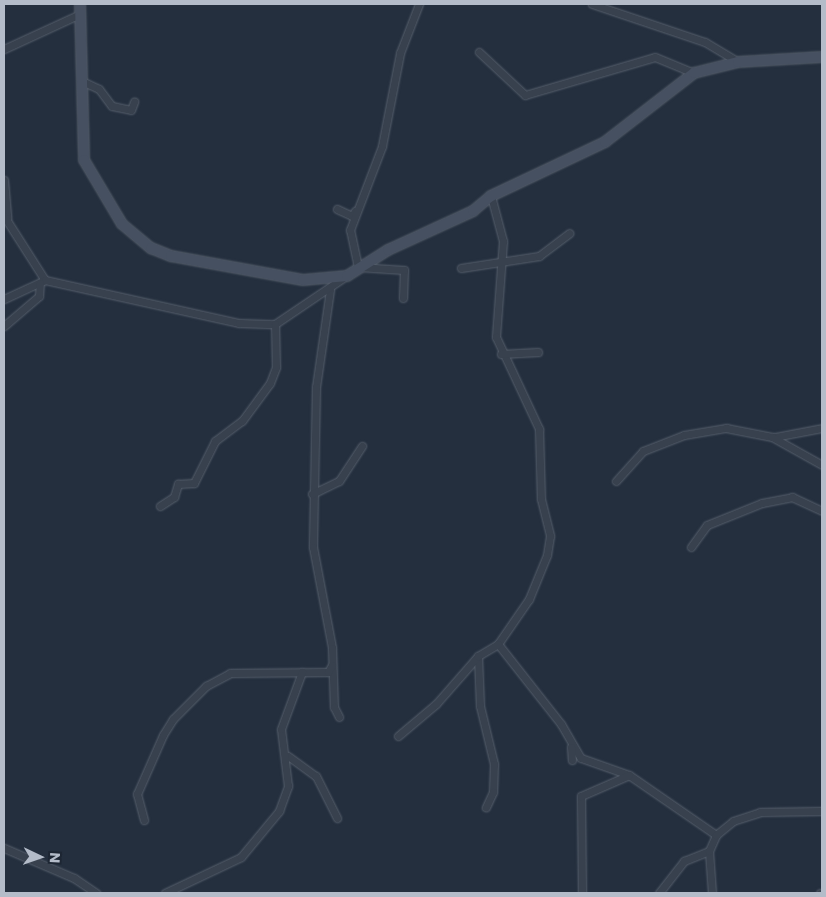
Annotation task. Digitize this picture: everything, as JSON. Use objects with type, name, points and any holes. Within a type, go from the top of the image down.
[{"type":"main road","points":[[80,9],[86,83],[84,160],[110,208],[135,237],[171,256],[252,273],[304,280],[347,276],[358,267],[473,211],[491,196],[604,142],[694,73],[738,62],[822,57]]},
{"type":"street","points":[[403,298],[404,270],[358,267],[350,230],[355,211],[382,146],[400,53],[419,4]]},
{"type":"street","points":[[592,4],[705,42],[738,62]]},
{"type":"street","points":[[4,49],[80,9]]},
{"type":"street","points":[[479,52],[525,95],[655,57],[694,73]]},
{"type":"street","points":[[86,83],[99,90],[112,106],[131,110],[134,102]]},
{"type":"street","points":[[4,180],[5,217],[42,282],[38,296],[4,326]]},
{"type":"street","points":[[398,736],[436,704],[478,656],[498,644],[529,599],[548,555],[550,536],[542,499],[539,429],[501,354],[496,320],[504,265],[503,241],[491,196]]},
{"type":"street","points":[[337,209],[352,216],[355,211]]},
{"type":"street","points":[[461,268],[504,265],[539,256],[569,233]]},
{"type":"street","points":[[4,299],[42,282],[239,323],[275,324],[330,290],[347,276]]},
{"type":"street","points":[[330,290],[316,387],[312,494],[316,580],[332,664],[332,694],[339,717]]},
{"type":"street","points":[[160,506],[174,496],[178,484],[194,483],[215,441],[242,421],[270,383],[276,367],[275,324]]},
{"type":"street","points":[[501,354],[538,352]]},
{"type":"street","points":[[616,481],[643,451],[684,435],[726,428],[772,437],[822,466]]},
{"type":"street","points":[[772,437],[822,428]]},
{"type":"street","points":[[312,494],[339,482],[362,446]]},
{"type":"street","points":[[691,547],[707,525],[762,503],[792,497],[822,511]]},
{"type":"street","points":[[498,644],[561,724],[571,746],[581,758],[628,775],[716,835]]},
{"type":"street","points":[[478,656],[480,706],[494,764],[493,792],[486,807]]},
{"type":"street","points":[[144,820],[137,794],[163,735],[173,719],[206,686],[223,675],[244,671],[328,672],[332,664]]},
{"type":"street","points":[[165,893],[235,861],[255,843],[288,790],[288,756],[281,729],[302,672]]},
{"type":"street","points":[[571,746],[572,760]]},
{"type":"street","points":[[288,756],[316,776],[337,818]]},
{"type":"street","points":[[582,893],[581,796],[628,775]]},
{"type":"street","points":[[712,893],[709,851],[716,835],[733,821],[760,812],[822,811]]},
{"type":"street","points":[[4,848],[74,878],[96,893]]},
{"type":"street","points":[[658,893],[684,860],[709,851]]}]
